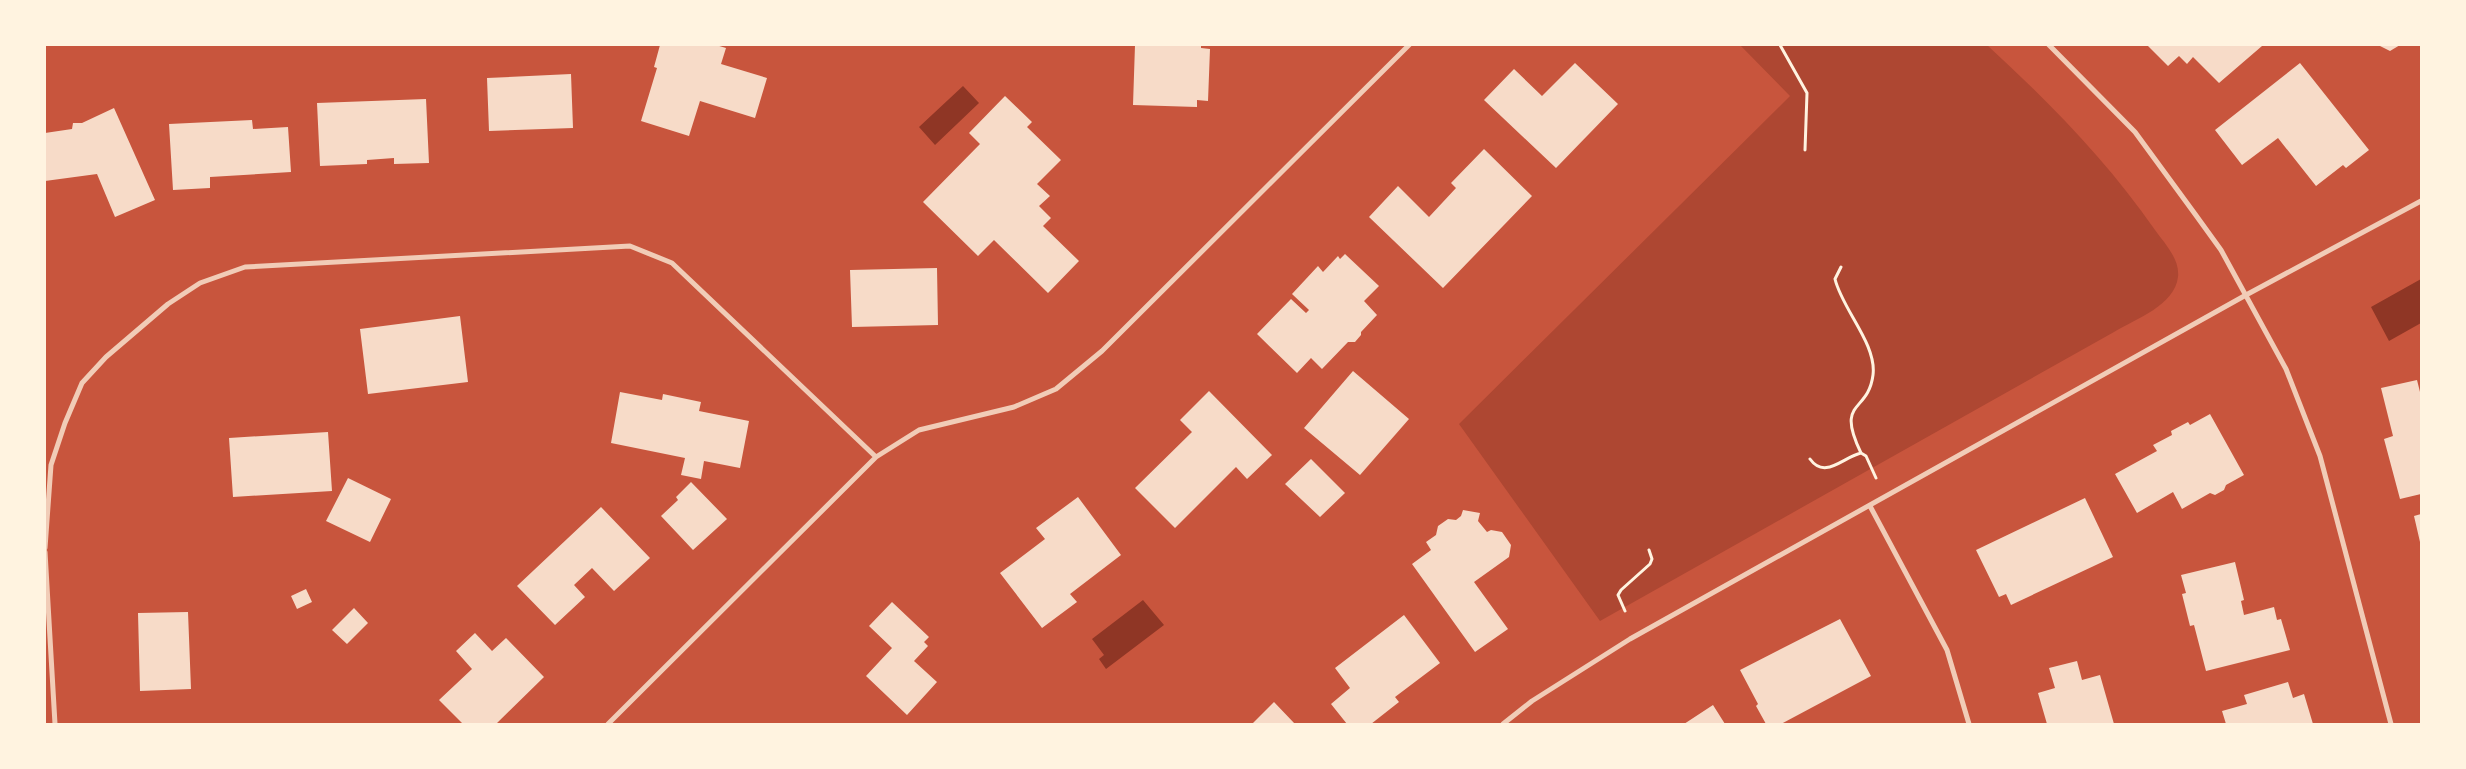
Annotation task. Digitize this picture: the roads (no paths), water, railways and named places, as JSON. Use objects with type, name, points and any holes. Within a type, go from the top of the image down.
[{"type":"street","points":[[608,724],[876,457],[919,430],[1014,407],[1056,389],[1102,351],[1409,45]]},
{"type":"street","points":[[2049,45],[2135,132],[2221,250],[2286,370],[2320,456],[2392,724]]},
{"type":"street","points":[[1503,724],[1532,701],[1630,639],[2246,296],[2421,201]]},
{"type":"street","points":[[45,548],[51,465],[65,423],[82,383],[106,357],[168,304],[200,283],[245,267],[630,246],[672,263],[876,457]]},
{"type":"street","points":[[1870,506],[1947,650],[1969,724]]},
{"type":"street","points":[[45,552],[55,724]]}]
